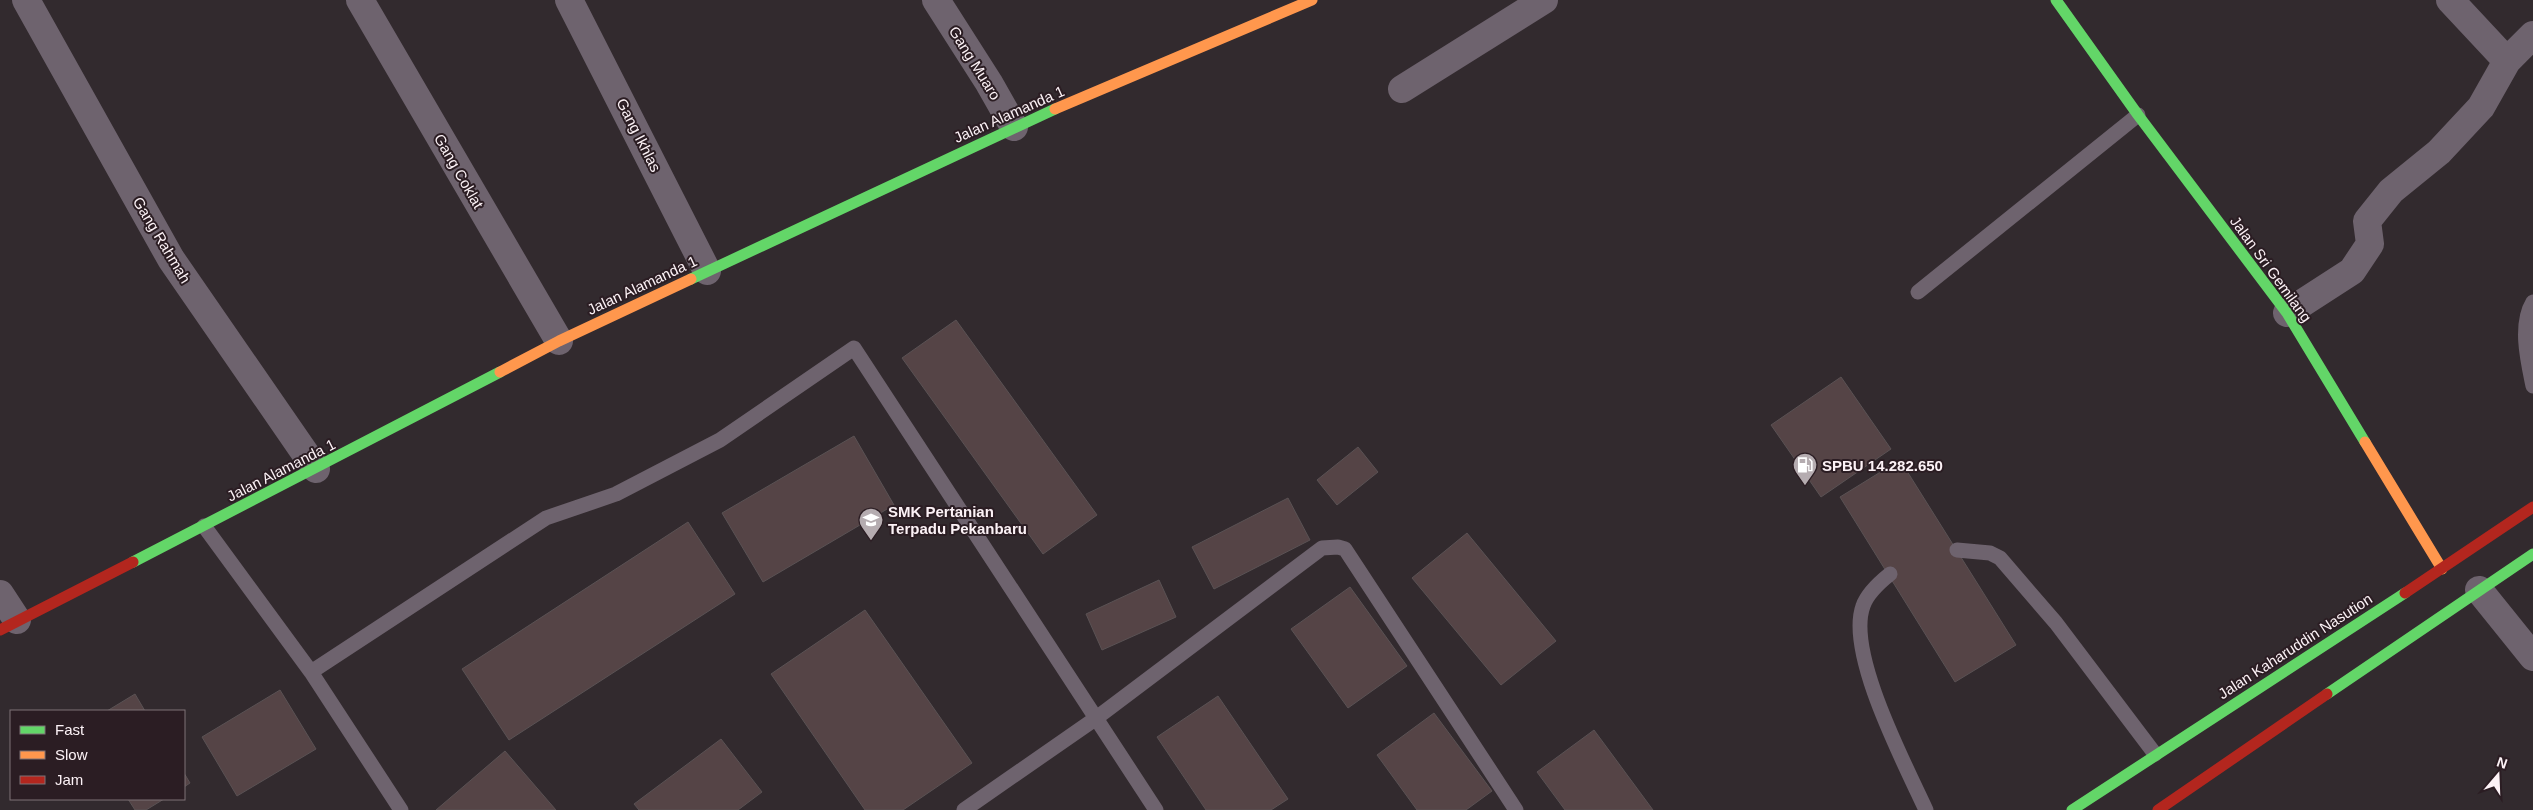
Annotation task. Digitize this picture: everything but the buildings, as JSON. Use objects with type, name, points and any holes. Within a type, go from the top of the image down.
[{"type":"main road","name":"Jalan Alamanda 1","points":[[8,625],[316,469],[559,341],[1014,127],[1312,0]]},
{"type":"main road","name":"Jalan Sri Gemilang","points":[[2056,0],[2138,115],[2287,313],[2442,569]]},
{"type":"main road","name":"Jalan Kaharuddin Nasution","points":[[2072,810],[2155,754],[2442,569],[2533,506]]},
{"type":"main road","points":[[2158,810],[2533,554]]},
{"type":"street","name":"Gang Rahmah","points":[[26,0],[171,259],[316,469]]},
{"type":"street","name":"Gang Coklat","points":[[360,0],[559,341]]},
{"type":"street","name":"Gang Ikhlas","points":[[569,0],[707,271]]},
{"type":"street","name":"Gang Muaro","points":[[936,0],[989,83],[1014,127]]},
{"type":"street","points":[[1402,89],[1544,0]]},
{"type":"street","points":[[2450,0],[2507,61]]},
{"type":"street","points":[[2287,313],[2352,270],[2370,244],[2367,221],[2391,191],[2439,152],[2481,106],[2507,61],[2533,35]]},
{"type":"street","points":[[2479,590],[2533,657]]},
{"type":"street","points":[[0,594],[8,625]]},
{"type":"lane","points":[[1918,292],[2138,115]]},
{"type":"lane","points":[[2533,302],[2526,315],[2526,329],[2533,386]]},
{"type":"lane","points":[[311,672],[546,518],[616,494],[720,440],[854,348],[1156,810]]},
{"type":"lane","points":[[204,526],[311,672],[400,810]]},
{"type":"lane","points":[[964,810],[1095,719],[1322,548],[1338,547],[1345,549],[1373,589],[1430,680],[1516,810]]},
{"type":"lane","points":[[1956,550],[1990,553],[2000,558],[2056,623],[2155,754]]},
{"type":"lane","points":[[1890,574],[1880,582],[1863,606],[1860,641],[1867,675],[1926,810]]},
{"type":"traffic: fast","points":[[2056,0],[2138,115],[2287,313],[2365,442]]},
{"type":"traffic: fast","points":[[691,279],[1055,109]]},
{"type":"traffic: fast","points":[[133,562],[500,372]]},
{"type":"traffic: fast","points":[[2327,694],[2533,554]]},
{"type":"traffic: fast","points":[[2072,810],[2405,593]]},
{"type":"traffic: slow","points":[[1055,109],[1312,0]]},
{"type":"traffic: slow","points":[[500,372],[559,341],[691,279]]},
{"type":"traffic: slow","points":[[2365,442],[2442,569]]},
{"type":"traffic: jam","points":[[2405,593],[2533,507]]},
{"type":"traffic: jam","points":[[0,630],[133,562]]},
{"type":"traffic: jam","points":[[2158,810],[2327,694]]},
{"type":"place","name":"SPBU 14.282.650","points":[[1805,486]]},
{"type":"place","name":"SMK Pertanian Terpadu Pekanbaru","points":[[871,541]]}]
